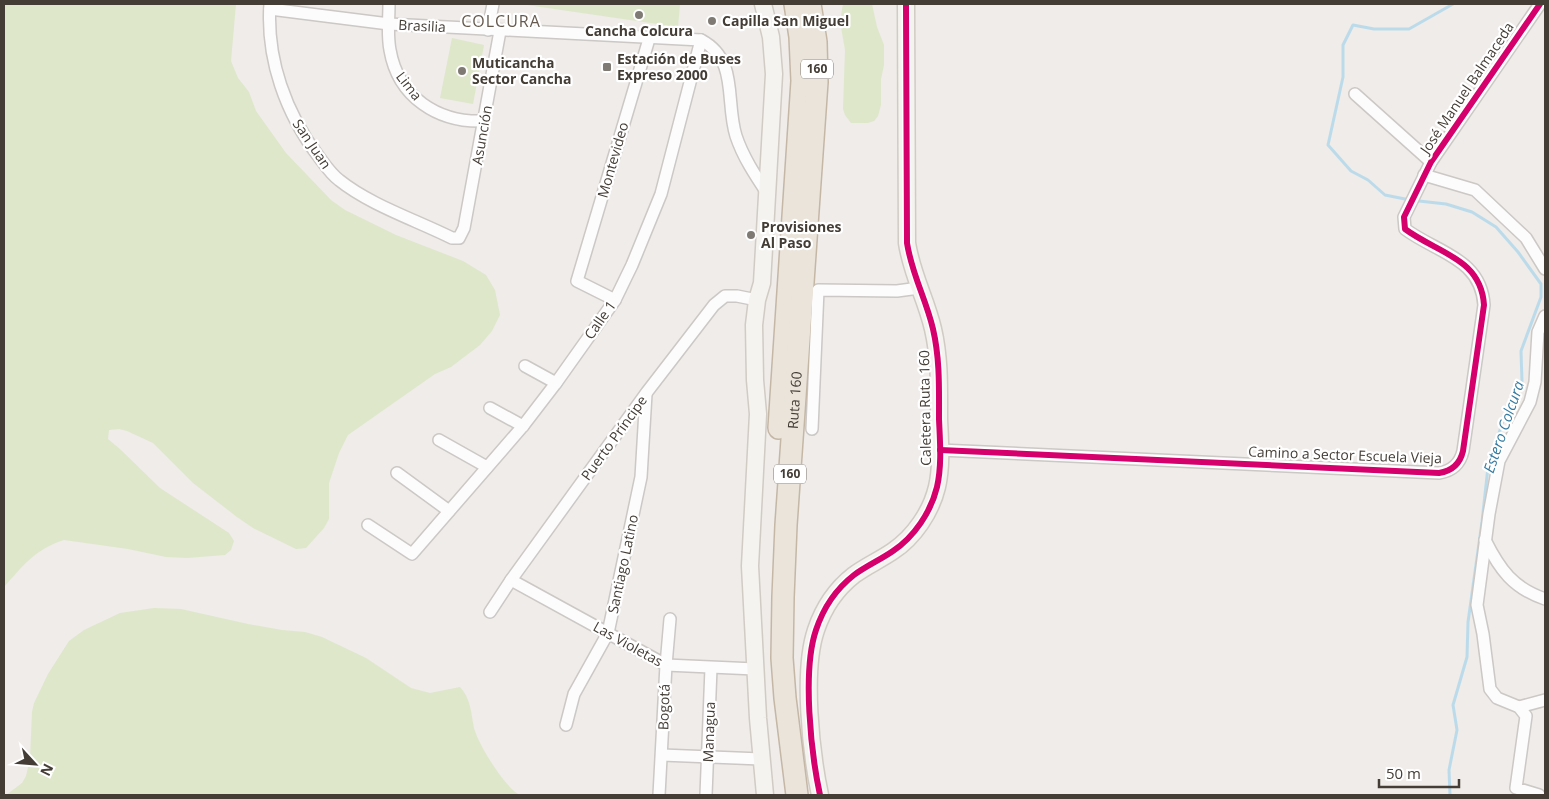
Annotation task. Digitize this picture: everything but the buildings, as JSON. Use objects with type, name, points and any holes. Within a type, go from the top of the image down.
[{"type":"highway","name":"Ruta 160","points":[[782,795],[775,734],[770,661],[780,405],[802,98],[802,56],[795,4]]},
{"type":"highway","name":"Ruta 160","points":[[797,795],[785,706],[782,640],[786,525],[817,82],[816,42],[810,4]]},
{"type":"street","name":"Lima","points":[[389,4],[390,48],[392,60],[402,82],[418,100],[438,114],[466,121],[484,121]]},
{"type":"street","name":"Asunción","points":[[459,238],[464,228],[484,121],[494,30],[493,4]]},
{"type":"street","points":[[763,4],[770,36],[774,74],[762,283],[757,300],[754,325],[758,414],[750,566],[754,669],[765,795]]},
{"type":"street","name":"Caletera Ruta 160","points":[[820,795],[812,741],[810,709],[812,645],[816,631],[827,606],[843,585],[862,569],[895,550],[921,523],[937,488],[940,462],[936,344],[930,316],[910,258],[907,235],[906,4]]},
{"type":"street","name":"José Manuel Balmaceda","points":[[1404,217],[1431,162],[1540,4]]},
{"type":"street","name":"Brasilia","points":[[270,6],[389,24],[701,40]]},
{"type":"street","name":"San Juan","points":[[270,6],[270,39],[285,97],[302,133],[325,165],[338,180],[370,199],[452,238],[459,238]]},
{"type":"street","name":"Montevideo","points":[[615,300],[577,281],[649,38]]},
{"type":"street","points":[[701,40],[714,48],[724,64],[728,80],[731,117],[736,137],[749,165],[768,195]]},
{"type":"street","name":"Calle 1","points":[[368,525],[412,554],[523,426],[615,300],[632,265],[661,194],[701,40]]},
{"type":"street","points":[[1355,94],[1431,162]]},
{"type":"street","points":[[1424,175],[1475,190],[1526,238],[1545,269]]},
{"type":"street","name":"Camino a Sector Escuela Vieja","points":[[940,450],[1429,473],[1451,470],[1459,462],[1463,452],[1484,298],[1471,270],[1458,260],[1419,240],[1405,229],[1404,217]]},
{"type":"street","points":[[812,429],[818,290],[897,291],[919,288]]},
{"type":"street","name":"Puerto Príncipe","points":[[490,612],[647,392],[714,305],[725,296],[757,300]]},
{"type":"street","points":[[1539,795],[1516,788],[1526,716],[1519,707],[1497,698],[1490,690],[1483,634],[1477,605],[1485,540],[1499,461],[1530,402],[1535,382],[1538,332],[1545,316]]},
{"type":"street","points":[[525,366],[556,383]]},
{"type":"street","name":"Santiago Latino","points":[[566,725],[574,694],[608,633],[641,477],[647,392]]},
{"type":"street","points":[[490,408],[523,426]]},
{"type":"street","points":[[440,440],[487,467]]},
{"type":"street","points":[[397,473],[449,511]]},
{"type":"street","points":[[1485,540],[1505,574],[1520,587],[1545,600]]},
{"type":"street","name":"Las Violetas","points":[[511,580],[666,665],[754,669]]},
{"type":"street","name":"Bogotá","points":[[659,795],[670,619]]},
{"type":"street","name":"Managua","points":[[706,795],[710,668]]},
{"type":"street","points":[[1519,707],[1545,700]]},
{"type":"street","points":[[662,755],[761,759]]},
{"type":"green space","points":[[4,4],[236,4],[231,61],[238,78],[249,92],[256,111],[286,153],[331,200],[345,210],[396,235],[463,261],[486,275],[495,290],[500,315],[492,331],[480,345],[451,367],[435,374],[348,435],[339,453],[329,483],[329,519],[324,528],[306,548],[296,549],[253,528],[193,483],[153,443],[127,431],[119,429],[109,430],[108,439],[160,488],[229,533],[234,541],[231,550],[225,555],[187,558],[166,557],[128,549],[64,540],[37,553],[4,587]]},
{"type":"green space","name":"Cancha Colcura","points":[[520,4],[680,4],[678,27]]},
{"type":"green space","points":[[843,4],[872,4],[877,27],[884,45],[881,105],[878,116],[874,121],[868,123],[851,123],[843,109],[845,50],[840,21]]},
{"type":"green space","name":"Muticancha Sector Cancha","points":[[452,38],[484,45],[473,104],[440,98]]},
{"type":"green space","points":[[154,608],[181,609],[248,624],[305,632],[322,637],[366,658],[411,688],[430,693],[460,687],[468,701],[474,728],[486,754],[507,784],[520,795],[6,795],[22,783],[26,776],[30,759],[34,703],[48,674],[69,641],[84,630],[120,613]]},
{"type":"waterway","name":"Estero Colcura","points":[[1450,795],[1449,770],[1457,730],[1453,705],[1467,657],[1468,622],[1488,467],[1503,421],[1515,402],[1522,382],[1521,351],[1541,297],[1541,284],[1518,252],[1496,227],[1472,212],[1446,204],[1385,195],[1368,180],[1351,171],[1328,145],[1343,77],[1343,45],[1353,25],[1374,29],[1409,29],[1453,4]]},
{"type":"cycle path","points":[[820,795],[809,712],[809,667],[816,630],[826,607],[841,587],[859,572],[901,545],[915,531],[931,506],[940,470],[937,352],[930,318],[912,266],[907,243],[906,4]]},
{"type":"cycle path","points":[[940,450],[1439,473],[1452,469],[1460,460],[1463,451],[1484,305],[1481,289],[1475,277],[1455,258],[1405,229],[1404,217],[1431,162],[1540,4]]},
{"type":"place","name":"Cancha Colcura","points":[[639,15]]},
{"type":"place","name":"Capilla San Miguel","points":[[712,21]]},
{"type":"place","name":"Estación de Buses Expreso 2000","points":[[607,67]]},
{"type":"place","name":"Muticancha Sector Cancha","points":[[462,71]]},
{"type":"place","name":"Provisiones Al Paso","points":[[751,235]]},
{"type":"district","name":"COLCURA","points":[[501,21]]}]
